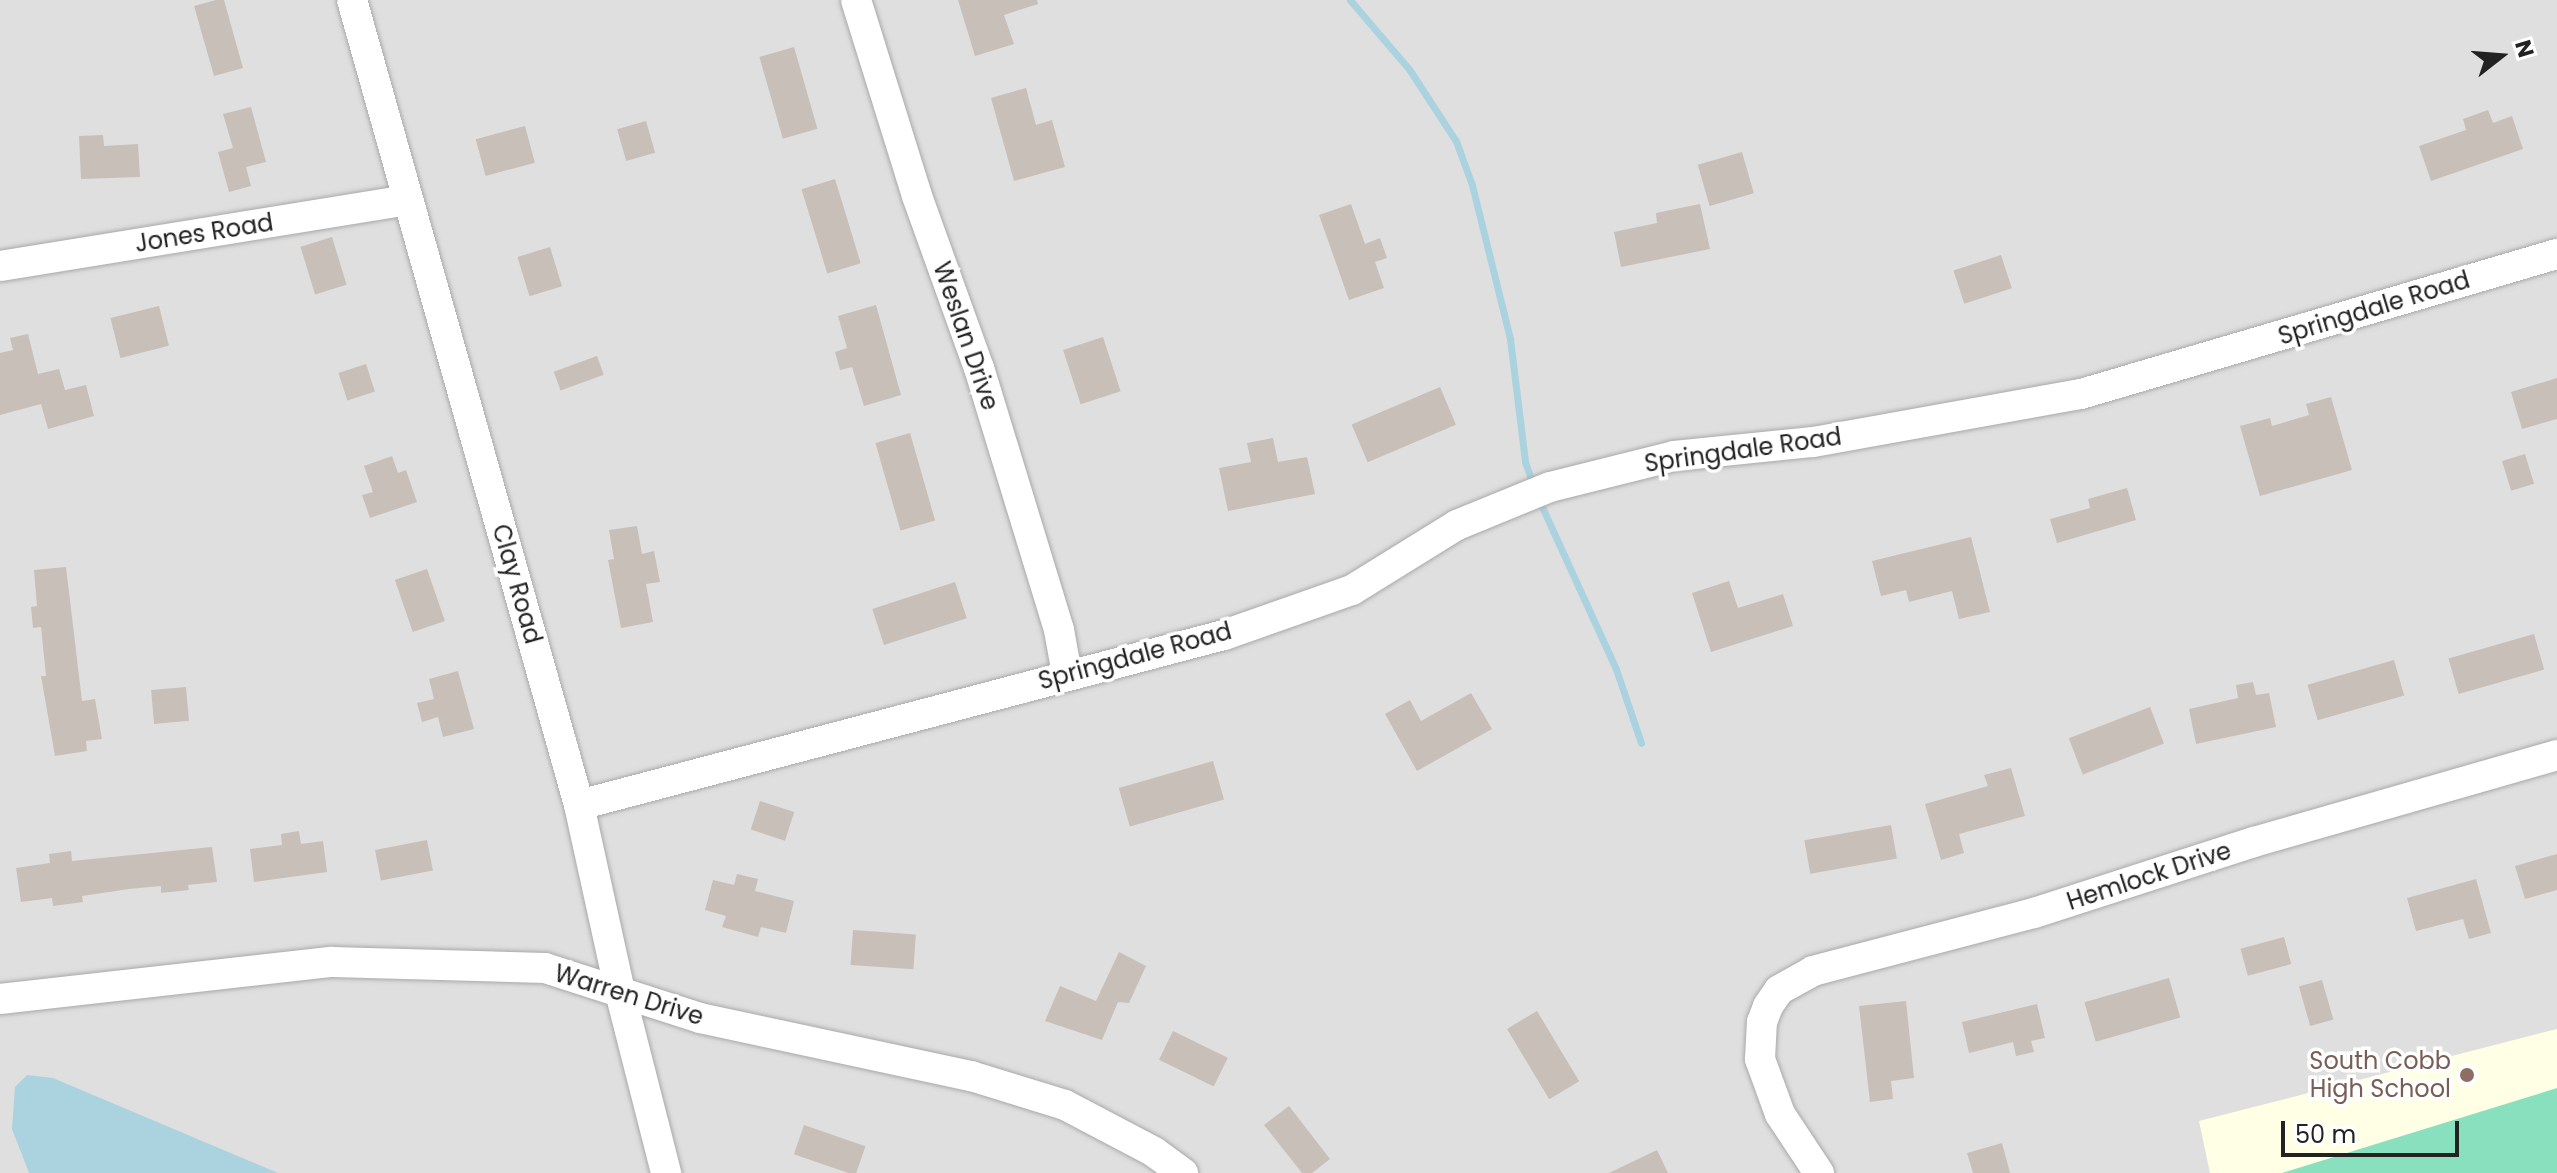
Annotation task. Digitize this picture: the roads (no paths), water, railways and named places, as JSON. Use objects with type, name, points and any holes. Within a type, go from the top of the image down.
[{"type":"street","name":"Clay Road","points":[[352,0],[579,805],[620,992],[666,1173]]},
{"type":"street","name":"Weslan Drive","points":[[856,0],[917,196],[979,368],[1059,630],[1067,674]]},
{"type":"street","name":"Jones Road","points":[[0,266],[408,200]]},
{"type":"street","name":"Springdale Road","points":[[579,805],[1224,635],[1352,590],[1457,525],[1550,487],[1674,456],[1813,442],[2081,394],[2557,254]]},
{"type":"street","name":"Hemlock Drive","points":[[1819,1173],[1780,1114],[1760,1059],[1762,1022],[1779,990],[1813,971],[2034,913],[2254,842],[2557,755]]},
{"type":"street","name":"Warren Drive","points":[[0,999],[332,962],[545,968],[700,1018],[971,1076],[1065,1105],[1154,1152],[1183,1173]]},
{"type":"water","points":[[27,1075],[53,1078],[278,1173],[29,1173],[12,1129],[15,1087]]},
{"type":"waterway","points":[[1350,0],[1409,69],[1456,141],[1472,185],[1510,339],[1525,462],[1534,487]]},
{"type":"waterway","points":[[1538,498],[1616,669],[1641,743]]},
{"type":"place","name":"South Cobb High School","points":[[2467,1075]]}]
